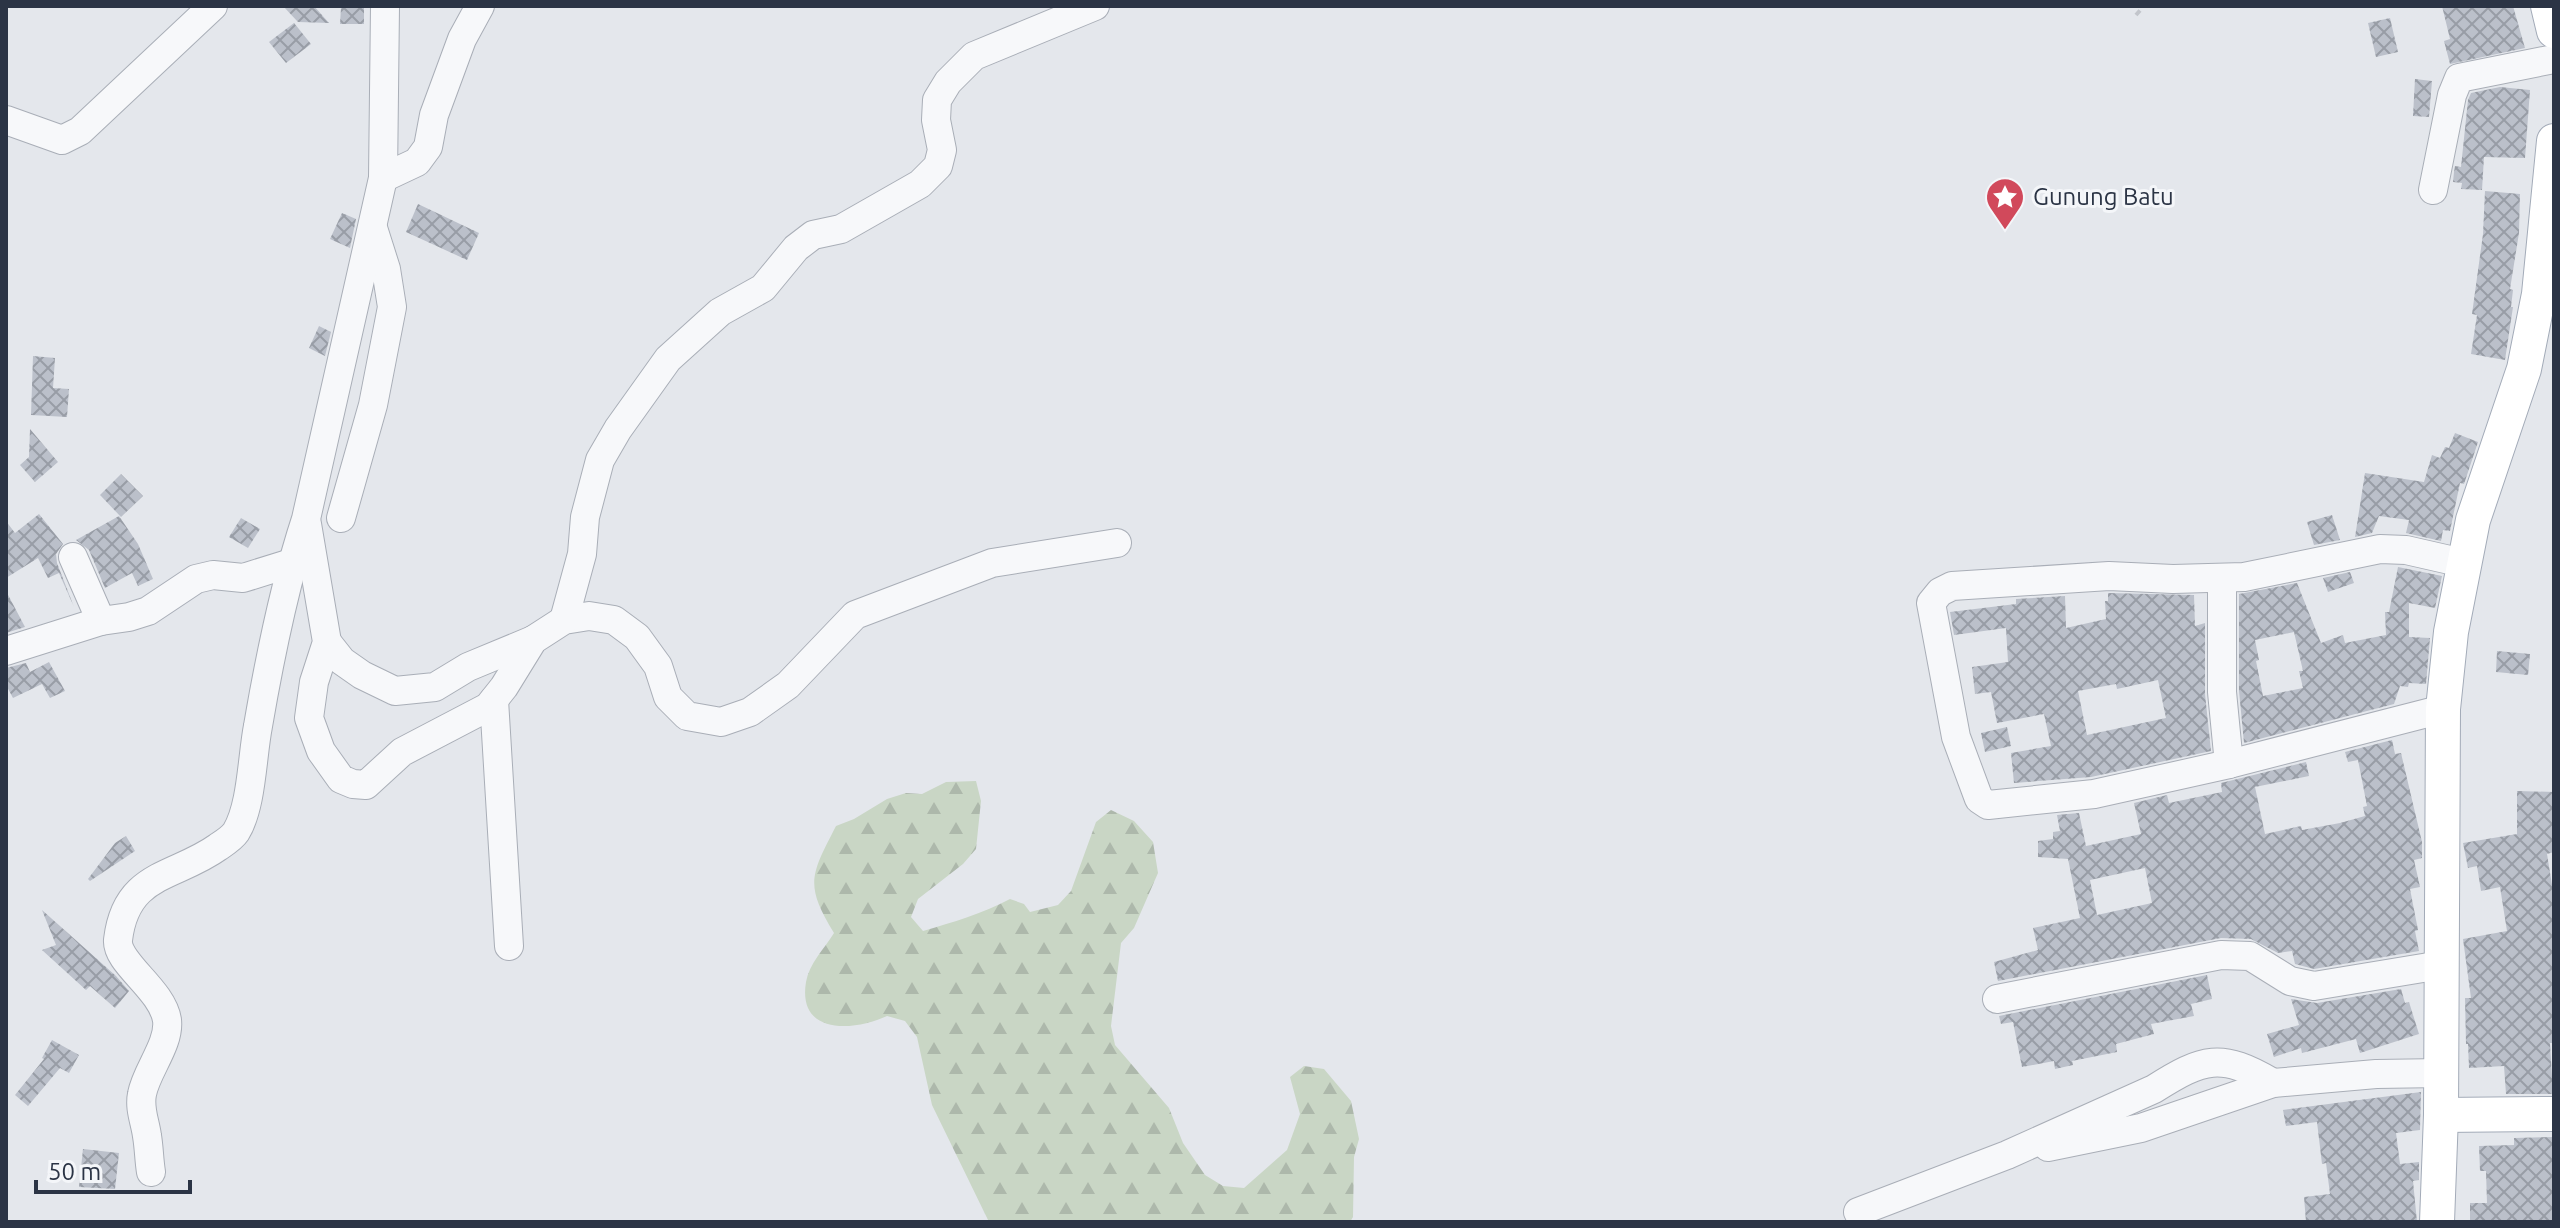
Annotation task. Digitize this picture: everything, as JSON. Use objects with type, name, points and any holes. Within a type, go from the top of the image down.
[{"type":"main road","points":[[2548,6],[2554,31]]},
{"type":"main road","points":[[2437,1222],[2442,1073],[2443,709],[2451,632],[2473,520],[2546,293],[2554,141]]},
{"type":"main road","points":[[2441,1115],[2554,1114]]},
{"type":"street","points":[[6,120],[62,140],[70,137],[213,6]]},
{"type":"street","points":[[151,1172],[141,1097],[145,1080],[159,1055],[168,1023],[161,999],[123,958],[117,943],[129,906],[139,890],[156,877],[199,861],[235,835],[244,816],[258,723],[291,563],[306,519],[383,178],[385,6]]},
{"type":"street","points":[[383,178],[417,162],[428,147],[434,115],[462,39],[480,6]]},
{"type":"street","points":[[564,620],[582,554],[585,517],[600,460],[668,359],[720,312],[763,288],[796,248],[813,235],[841,229],[920,184],[938,166],[942,150],[936,120],[937,100],[948,82],[974,56],[1095,6]]},
{"type":"street","points":[[2433,190],[2452,95],[2459,78],[2554,59]]},
{"type":"street","points":[[341,518],[373,405],[392,307],[386,269],[372,227]]},
{"type":"street","points":[[306,519],[327,642],[314,682],[309,718],[321,751],[341,779],[366,785],[402,752],[488,707],[533,640]]},
{"type":"street","points":[[327,642],[342,661],[395,691],[435,687],[468,667],[533,640],[564,620],[589,616],[614,620],[637,637],[658,666],[668,697],[687,716],[721,722],[750,712],[788,685],[855,615],[992,563],[1117,543]]},
{"type":"street","points":[[2443,709],[2229,764],[2094,794],[1988,805],[1979,799],[1956,737],[1931,603],[1940,592],[1952,586],[2109,576],[2222,578],[2286,570],[2380,549],[2406,550],[2463,563]]},
{"type":"street","points":[[73,557],[101,621]]},
{"type":"street","points":[[6,651],[101,621],[148,611],[196,579],[213,575],[243,578],[291,563]]},
{"type":"street","points":[[2222,578],[2222,692],[2229,764]]},
{"type":"street","points":[[494,700],[509,946]]},
{"type":"street","points":[[1997,999],[2221,955],[2250,956],[2290,981],[2314,986],[2441,965]]},
{"type":"street","points":[[1858,1212],[2007,1155],[2214,1060],[2250,1069],[2273,1083]]},
{"type":"street","points":[[2007,1155],[2141,1128],[2273,1083],[2376,1074],[2442,1073]]},
{"type":"path","points":[[2136,15],[2144,6]]},
{"type":"green space","points":[[976,781],[981,801],[976,849],[963,864],[918,899],[911,917],[923,931],[1010,899],[1024,904],[1030,912],[1058,905],[1071,891],[1096,822],[1111,810],[1134,821],[1153,842],[1158,873],[1134,928],[1121,943],[1111,1026],[1115,1045],[1169,1108],[1183,1143],[1205,1175],[1223,1186],[1244,1188],[1287,1150],[1300,1114],[1290,1077],[1304,1066],[1324,1069],[1351,1101],[1359,1139],[1354,1157],[1353,1217],[1350,1222],[989,1222],[932,1105],[917,1037],[905,1021],[887,1016],[860,1025],[831,1025],[810,1012],[806,1000],[808,975],[834,933],[818,902],[814,880],[816,868],[836,826],[887,799],[906,793],[922,794],[946,782]]},
{"type":"building","points":[[283,6],[314,6],[329,23],[298,22]]},
{"type":"building","points":[[2442,6],[2513,6],[2525,48],[2450,64],[2444,41],[2450,39]]},
{"type":"building","points":[[341,8],[364,8],[364,24],[340,24]]},
{"type":"building","points":[[2390,18],[2398,52],[2376,57],[2368,23]]},
{"type":"building","points":[[294,23],[311,44],[286,63],[269,42]]},
{"type":"building","points":[[2415,79],[2432,81],[2429,117],[2413,116]]},
{"type":"building","points":[[2500,87],[2530,90],[2525,158],[2484,157],[2482,190],[2461,189],[2462,183],[2453,182],[2455,166],[2461,167],[2468,100],[2471,93]]},
{"type":"building","points":[[2485,191],[2520,194],[2519,233],[2510,289],[2513,290],[2513,307],[2505,360],[2471,354],[2477,315],[2472,314],[2483,234]]},
{"type":"building","points":[[418,204],[479,233],[467,260],[406,232]]},
{"type":"building","points":[[342,213],[356,219],[350,248],[330,239]]},
{"type":"building","points":[[319,326],[331,332],[325,356],[309,348]]},
{"type":"building","points":[[33,356],[55,358],[53,388],[69,389],[67,417],[31,415]]},
{"type":"building","points":[[30,429],[58,462],[35,482],[20,465],[29,457]]},
{"type":"building","points":[[2455,433],[2478,442],[2464,484],[2460,483],[2450,531],[2443,530],[2441,541],[2406,533],[2409,520],[2379,516],[2372,533],[2355,537],[2365,473],[2424,482],[2432,455],[2440,458],[2445,447],[2449,448]]},
{"type":"building","points":[[121,474],[143,496],[121,517],[100,495]]},
{"type":"building","points":[[39,514],[63,544],[56,554],[57,563],[74,607],[59,573],[48,578],[38,558],[6,578],[6,521],[15,533]]},
{"type":"building","points":[[2332,515],[2340,540],[2314,545],[2307,522]]},
{"type":"building","points":[[119,516],[138,544],[153,579],[138,586],[132,573],[105,588],[89,550],[76,540]]},
{"type":"building","points":[[241,518],[260,529],[248,548],[229,537]]},
{"type":"building","points":[[2398,567],[2442,576],[2435,608],[2409,603],[2409,637],[2430,638],[2426,684],[2400,686],[2394,704],[2244,743],[2239,691],[2239,594],[2297,583],[2321,643],[2343,635],[2345,643],[2386,635],[2385,612],[2389,612]],"holes":[[[2294,632],[2303,671],[2299,671],[2303,688],[2263,696],[2255,640]]]},
{"type":"building","points":[[2350,572],[2354,583],[2328,592],[2323,578]]},
{"type":"building","points":[[6,591],[25,627],[6,633]]},
{"type":"building","points":[[2108,593],[2194,595],[2195,626],[2205,623],[2205,694],[2211,751],[2091,777],[2014,783],[2011,753],[2051,746],[2044,714],[1997,723],[1991,692],[1975,694],[1972,667],[2008,662],[2006,628],[1954,635],[1950,612],[2016,604],[2016,599],[2065,596],[2066,628],[2106,619],[2105,601],[2108,601]],"holes":[[[2158,680],[2166,718],[2087,735],[2078,691],[2116,684],[2117,689]]]},
{"type":"building","points":[[2497,651],[2530,654],[2528,675],[2496,672]]},
{"type":"building","points":[[49,662],[65,691],[50,698],[42,684],[13,698],[6,685],[6,668],[26,663],[30,672]]},
{"type":"building","points":[[2007,727],[2011,746],[1985,752],[1981,733]]},
{"type":"building","points":[[2392,740],[2395,754],[2401,753],[2422,842],[2422,858],[2414,860],[2420,887],[2410,889],[2419,951],[2314,969],[2295,964],[2292,951],[2278,953],[2251,939],[2221,938],[1998,981],[1994,962],[2038,950],[2033,928],[2080,918],[2068,859],[2038,857],[2038,841],[2053,839],[2053,832],[2060,831],[2057,815],[2079,813],[2086,846],[2141,834],[2134,803],[2167,795],[2169,803],[2222,792],[2221,783],[2306,762],[2309,776],[2255,787],[2265,834],[2301,826],[2302,830],[2340,823],[2365,816],[2363,807],[2367,806],[2358,760],[2348,762],[2345,752]],"holes":[[[2145,868],[2152,903],[2097,915],[2090,880]]]},
{"type":"building","points":[[2517,791],[2554,792],[2554,852],[2547,854],[2554,885],[2554,1043],[2550,1043],[2553,1094],[2506,1094],[2504,1066],[2469,1068],[2466,1044],[2465,998],[2471,998],[2463,939],[2507,931],[2500,887],[2481,891],[2477,866],[2468,868],[2463,843],[2517,834]]},
{"type":"building","points":[[126,836],[135,851],[90,881],[88,879],[115,843]]},
{"type":"building","points":[[42,910],[129,991],[115,1008],[90,986],[86,990],[42,950],[56,945]]},
{"type":"building","points":[[2207,975],[2212,999],[2191,1004],[2194,1016],[2151,1024],[2154,1034],[2116,1044],[2117,1052],[2072,1061],[2073,1065],[2055,1069],[2054,1061],[2022,1067],[2013,1022],[2001,1024],[1999,1016]]},
{"type":"building","points":[[2401,989],[2405,1003],[2409,1002],[2419,1034],[2360,1053],[2356,1039],[2302,1053],[2301,1048],[2274,1057],[2267,1034],[2299,1025],[2291,999],[2317,1003]]},
{"type":"building","points":[[52,1040],[79,1055],[69,1073],[60,1068],[28,1106],[15,1095],[44,1059]]},
{"type":"building","points":[[2421,1092],[2420,1130],[2396,1133],[2400,1164],[2419,1162],[2419,1180],[2413,1181],[2417,1222],[2306,1222],[2304,1197],[2330,1194],[2326,1163],[2322,1164],[2317,1122],[2286,1126],[2283,1110]]},
{"type":"building","points":[[2554,1137],[2554,1220],[2470,1220],[2470,1203],[2487,1203],[2486,1171],[2480,1171],[2479,1146],[2514,1145],[2514,1138]]},
{"type":"building","points":[[83,1149],[119,1153],[115,1189],[79,1187]]},
{"type":"place","name":"Gunung Batu","points":[[2005,231]]}]
